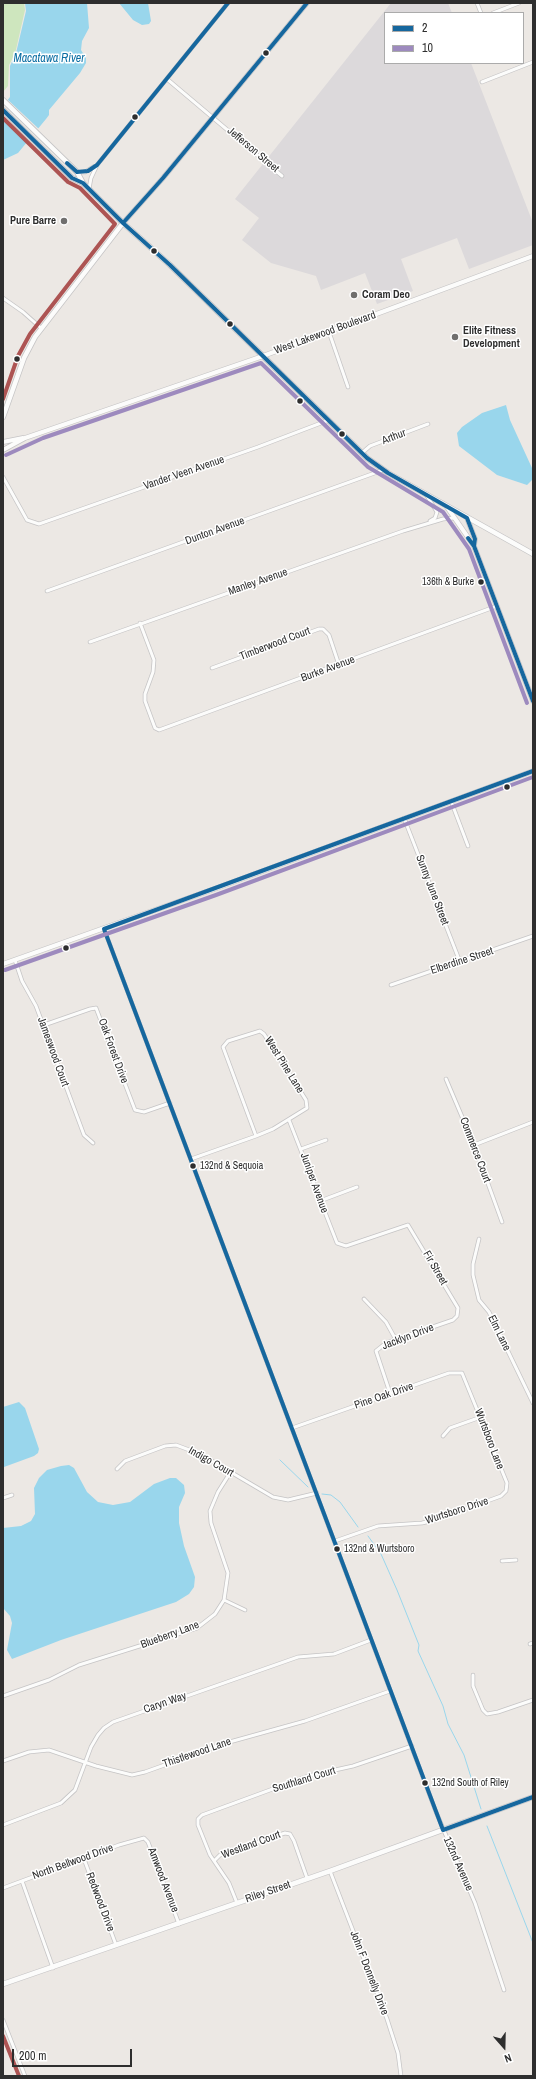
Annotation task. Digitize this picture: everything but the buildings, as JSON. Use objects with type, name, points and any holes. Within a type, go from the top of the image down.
[{"type":"main road","points":[[3,100],[77,172],[83,183],[123,223],[170,265],[362,453],[384,470],[426,495],[533,554]]},
{"type":"main road","points":[[3,110],[72,178],[83,183]]},
{"type":"main road","points":[[3,417],[24,358],[41,328],[100,255],[123,223]]},
{"type":"main road","name":"Riley Street","points":[[3,1984],[53,1968],[330,1871],[533,1797]]},
{"type":"street","points":[[89,189],[91,178],[97,165],[228,3]]},
{"type":"street","points":[[123,223],[163,178],[307,3]]},
{"type":"street","points":[[496,12],[519,3]]},
{"type":"street","points":[[482,82],[533,62]]},
{"type":"street","name":"Jefferson Street","points":[[167,79],[282,176]]},
{"type":"street","points":[[77,172],[85,172],[97,165]]},
{"type":"street","name":"West Lakewood Boulevard","points":[[3,442],[25,438],[263,356],[533,256]]},
{"type":"street","points":[[3,298],[23,312],[41,328]]},
{"type":"street","points":[[329,332],[348,387]]},
{"type":"street","name":"Vander Veen Avenue","points":[[3,477],[27,520],[39,524],[258,448],[329,420]]},
{"type":"street","name":"Arthur","points":[[362,453],[370,446],[428,424]]},
{"type":"street","name":"West Lakewood Boulevard","points":[[3,450],[25,438]]},
{"type":"street","name":"Dunton Avenue","points":[[47,591],[384,470]]},
{"type":"street","points":[[426,495],[437,512],[435,518],[427,523]]},
{"type":"street","points":[[448,507],[474,546],[533,701]]},
{"type":"street","name":"Manley Avenue","points":[[90,642],[140,623],[427,523],[454,518]]},
{"type":"street","points":[[467,518],[475,539],[474,546]]},
{"type":"street","name":"Burke Avenue","points":[[140,623],[154,660],[153,672],[145,694],[145,701],[155,728],[159,730],[497,606]]},
{"type":"street","name":"Timberwood Court","points":[[212,668],[319,629],[324,629],[329,635],[339,665]]},
{"type":"street","points":[[3,964],[104,929],[533,771]]},
{"type":"street","points":[[451,801],[468,846]]},
{"type":"street","name":"Sunny June Street","points":[[404,818],[460,962]]},
{"type":"street","name":"132nd Avenue","points":[[104,929],[317,1493],[390,1691],[443,1830],[475,1903],[504,1990]]},
{"type":"street","name":"Elberdine Street","points":[[391,985],[533,936]]},
{"type":"street","name":"Jameswood Court","points":[[15,960],[22,981],[36,1006],[44,1025],[84,1135],[93,1143]]},
{"type":"street","name":"Oak Forest Drive","points":[[44,1025],[96,1008],[135,1110],[144,1112],[170,1103]]},
{"type":"street","name":"West Pine Lane","points":[[256,1136],[224,1052],[224,1044],[256,1031],[260,1031],[264,1034],[308,1105],[304,1111],[289,1120]]},
{"type":"street","name":"Commerce Court","points":[[446,1078],[474,1145],[502,1222]]},
{"type":"street","points":[[191,1159],[256,1136],[289,1120]]},
{"type":"street","name":"Juniper Avenue","points":[[289,1120],[335,1239],[340,1245],[346,1246],[408,1224]]},
{"type":"street","points":[[474,1145],[533,1122]]},
{"type":"street","points":[[301,1149],[326,1140]]},
{"type":"street","points":[[320,1201],[357,1187]]},
{"type":"street","name":"Fir Street","points":[[408,1224],[458,1308],[458,1313]]},
{"type":"street","name":"Elm Lane","points":[[479,1239],[473,1264],[473,1275],[479,1300],[489,1312],[533,1403]]},
{"type":"street","points":[[364,1299],[386,1322],[396,1340]]},
{"type":"street","name":"Jacklyn Drive","points":[[390,1394],[376,1351],[380,1346],[453,1320],[458,1313]]},
{"type":"street","name":"Pine Oak Drive","points":[[292,1428],[454,1372],[464,1375],[468,1387]]},
{"type":"street","name":"Wurtsboro Lane","points":[[468,1387],[506,1483],[506,1491]]},
{"type":"street","points":[[443,1436],[450,1428],[481,1417]]},
{"type":"street","name":"Indigo Court","points":[[117,1470],[125,1461],[165,1446],[176,1445],[200,1454],[230,1473],[280,1499],[288,1500],[317,1493]]},
{"type":"street","name":"Blueberry Lane","points":[[3,1696],[49,1680],[79,1665],[197,1628],[215,1614],[224,1600],[228,1573],[211,1523],[210,1512],[218,1492],[230,1473]]},
{"type":"street","name":"Wurtsboro Drive","points":[[335,1541],[378,1526],[422,1523],[435,1520],[496,1498],[506,1491]]},
{"type":"street","points":[[3,1498],[12,1495]]},
{"type":"street","points":[[502,1561],[516,1560]]},
{"type":"street","points":[[224,1600],[245,1610]]},
{"type":"street","name":"Caryn Way","points":[[3,1825],[62,1804],[75,1790],[91,1747],[104,1728],[125,1717],[298,1657],[334,1654],[372,1640]]},
{"type":"street","points":[[473,1675],[473,1686],[483,1710],[487,1714],[498,1712],[533,1700]]},
{"type":"street","name":"Thistlewood Lane","points":[[3,1761],[42,1749],[86,1761],[96,1766],[132,1775],[145,1772],[226,1743],[305,1721],[390,1691]]},
{"type":"street","name":"Southland Court","points":[[214,1861],[210,1855],[198,1825],[198,1819],[202,1815],[308,1776],[353,1766],[412,1746]]},
{"type":"street","name":"Westland Court","points":[[214,1861],[220,1855],[285,1832],[290,1834],[294,1840],[307,1878]]},
{"type":"street","name":"North Bellwood Drive","points":[[3,1888],[144,1838]]},
{"type":"street","name":"Amwood Avenue","points":[[144,1838],[148,1842],[179,1924]]},
{"type":"street","name":"Redwood Drive","points":[[84,1859],[116,1945]]},
{"type":"street","points":[[214,1861],[229,1883],[237,1903]]},
{"type":"street","name":"John F Donnelly Drive","points":[[330,1871],[386,2018],[398,2053],[401,2076]]},
{"type":"street","points":[[22,1881],[53,1968]]},
{"type":"street","points":[[3,2020],[25,2076]]},
{"type":"shaded area","points":[[391,3],[448,3],[452,12],[384,12],[384,64],[471,64],[533,223],[533,245],[469,269],[457,238],[401,259],[413,291],[377,304],[365,273],[321,290],[316,276],[271,263],[242,240],[259,218],[235,199]]},
{"type":"green space","points":[[3,3],[24,3],[25,10],[15,54],[9,65],[8,86],[3,92]]},
{"type":"water","name":"Macatawa River","points":[[25,3],[87,3],[89,28],[82,41],[81,50],[86,58],[86,63],[80,73],[49,110],[49,115],[46,119],[18,153],[3,160],[3,106],[10,97],[10,66],[16,53],[26,11]]},
{"type":"water","points":[[119,3],[148,3],[151,21],[149,24],[142,25],[133,20]]},
{"type":"water","points":[[506,405],[510,420],[532,468],[532,480],[527,485],[497,475],[459,446],[457,433],[462,427],[482,413]]},
{"type":"water","points":[[19,1402],[25,1408],[39,1449],[38,1453],[34,1456],[4,1467],[3,1407]]},
{"type":"water","points":[[69,1465],[74,1468],[87,1492],[98,1502],[113,1505],[130,1502],[154,1484],[170,1478],[176,1478],[184,1485],[185,1493],[179,1507],[179,1523],[184,1546],[195,1577],[194,1587],[189,1594],[176,1602],[61,1640],[12,1659],[7,1650],[12,1623],[10,1616],[3,1608],[3,1528],[21,1526],[31,1521],[35,1514],[34,1488],[39,1478],[47,1470]]},
{"type":"pier","points":[[7,99],[40,130],[30,142],[3,116],[3,104]]},
{"type":"waterway","points":[[280,1460],[308,1487]]},
{"type":"waterway","points":[[322,1494],[331,1495],[340,1502],[358,1527]]},
{"type":"waterway","points":[[368,1536],[381,1554],[397,1590],[419,1645],[418,1651],[443,1706],[448,1724],[464,1755],[481,1809]]},
{"type":"waterway","points":[[487,1826],[533,1943]]},
{"type":"transit line","name":"2","points":[[67,163],[77,172],[88,171],[97,165],[228,3]]},
{"type":"transit line","name":"2","points":[[123,223],[163,178],[307,3]]},
{"type":"transit line","name":"2","points":[[3,110],[72,178],[83,183],[123,223],[170,265],[367,458],[388,473],[467,518],[475,539],[474,546]]},
{"type":"transit line","points":[[3,118],[68,182],[80,188],[115,224],[30,334],[18,356],[3,399]]},
{"type":"transit line","name":"10","points":[[6,455],[43,438],[261,363],[368,467],[443,512],[469,549],[527,703]]},
{"type":"transit line","name":"2","points":[[468,538],[474,546],[533,701]]},
{"type":"transit line","name":"2","points":[[533,771],[104,929],[443,1830],[533,1797]]},
{"type":"transit line","name":"10","points":[[5,970],[216,895],[533,777]]},
{"type":"transit line","points":[[3,2036],[19,2076]]},
{"type":"place","name":"Pure Barre","points":[[64,221]]},
{"type":"place","name":"Coram Deo","points":[[354,295]]},
{"type":"place","name":"Elite Fitness Development","points":[[455,337]]},
{"type":"place","name":"136th & Burke","points":[[481,582]]},
{"type":"place","name":"132nd & Sequoia","points":[[193,1166]]},
{"type":"place","name":"132nd & Wurtsboro","points":[[337,1549]]},
{"type":"place","name":"132nd South of Riley","points":[[425,1783]]}]
